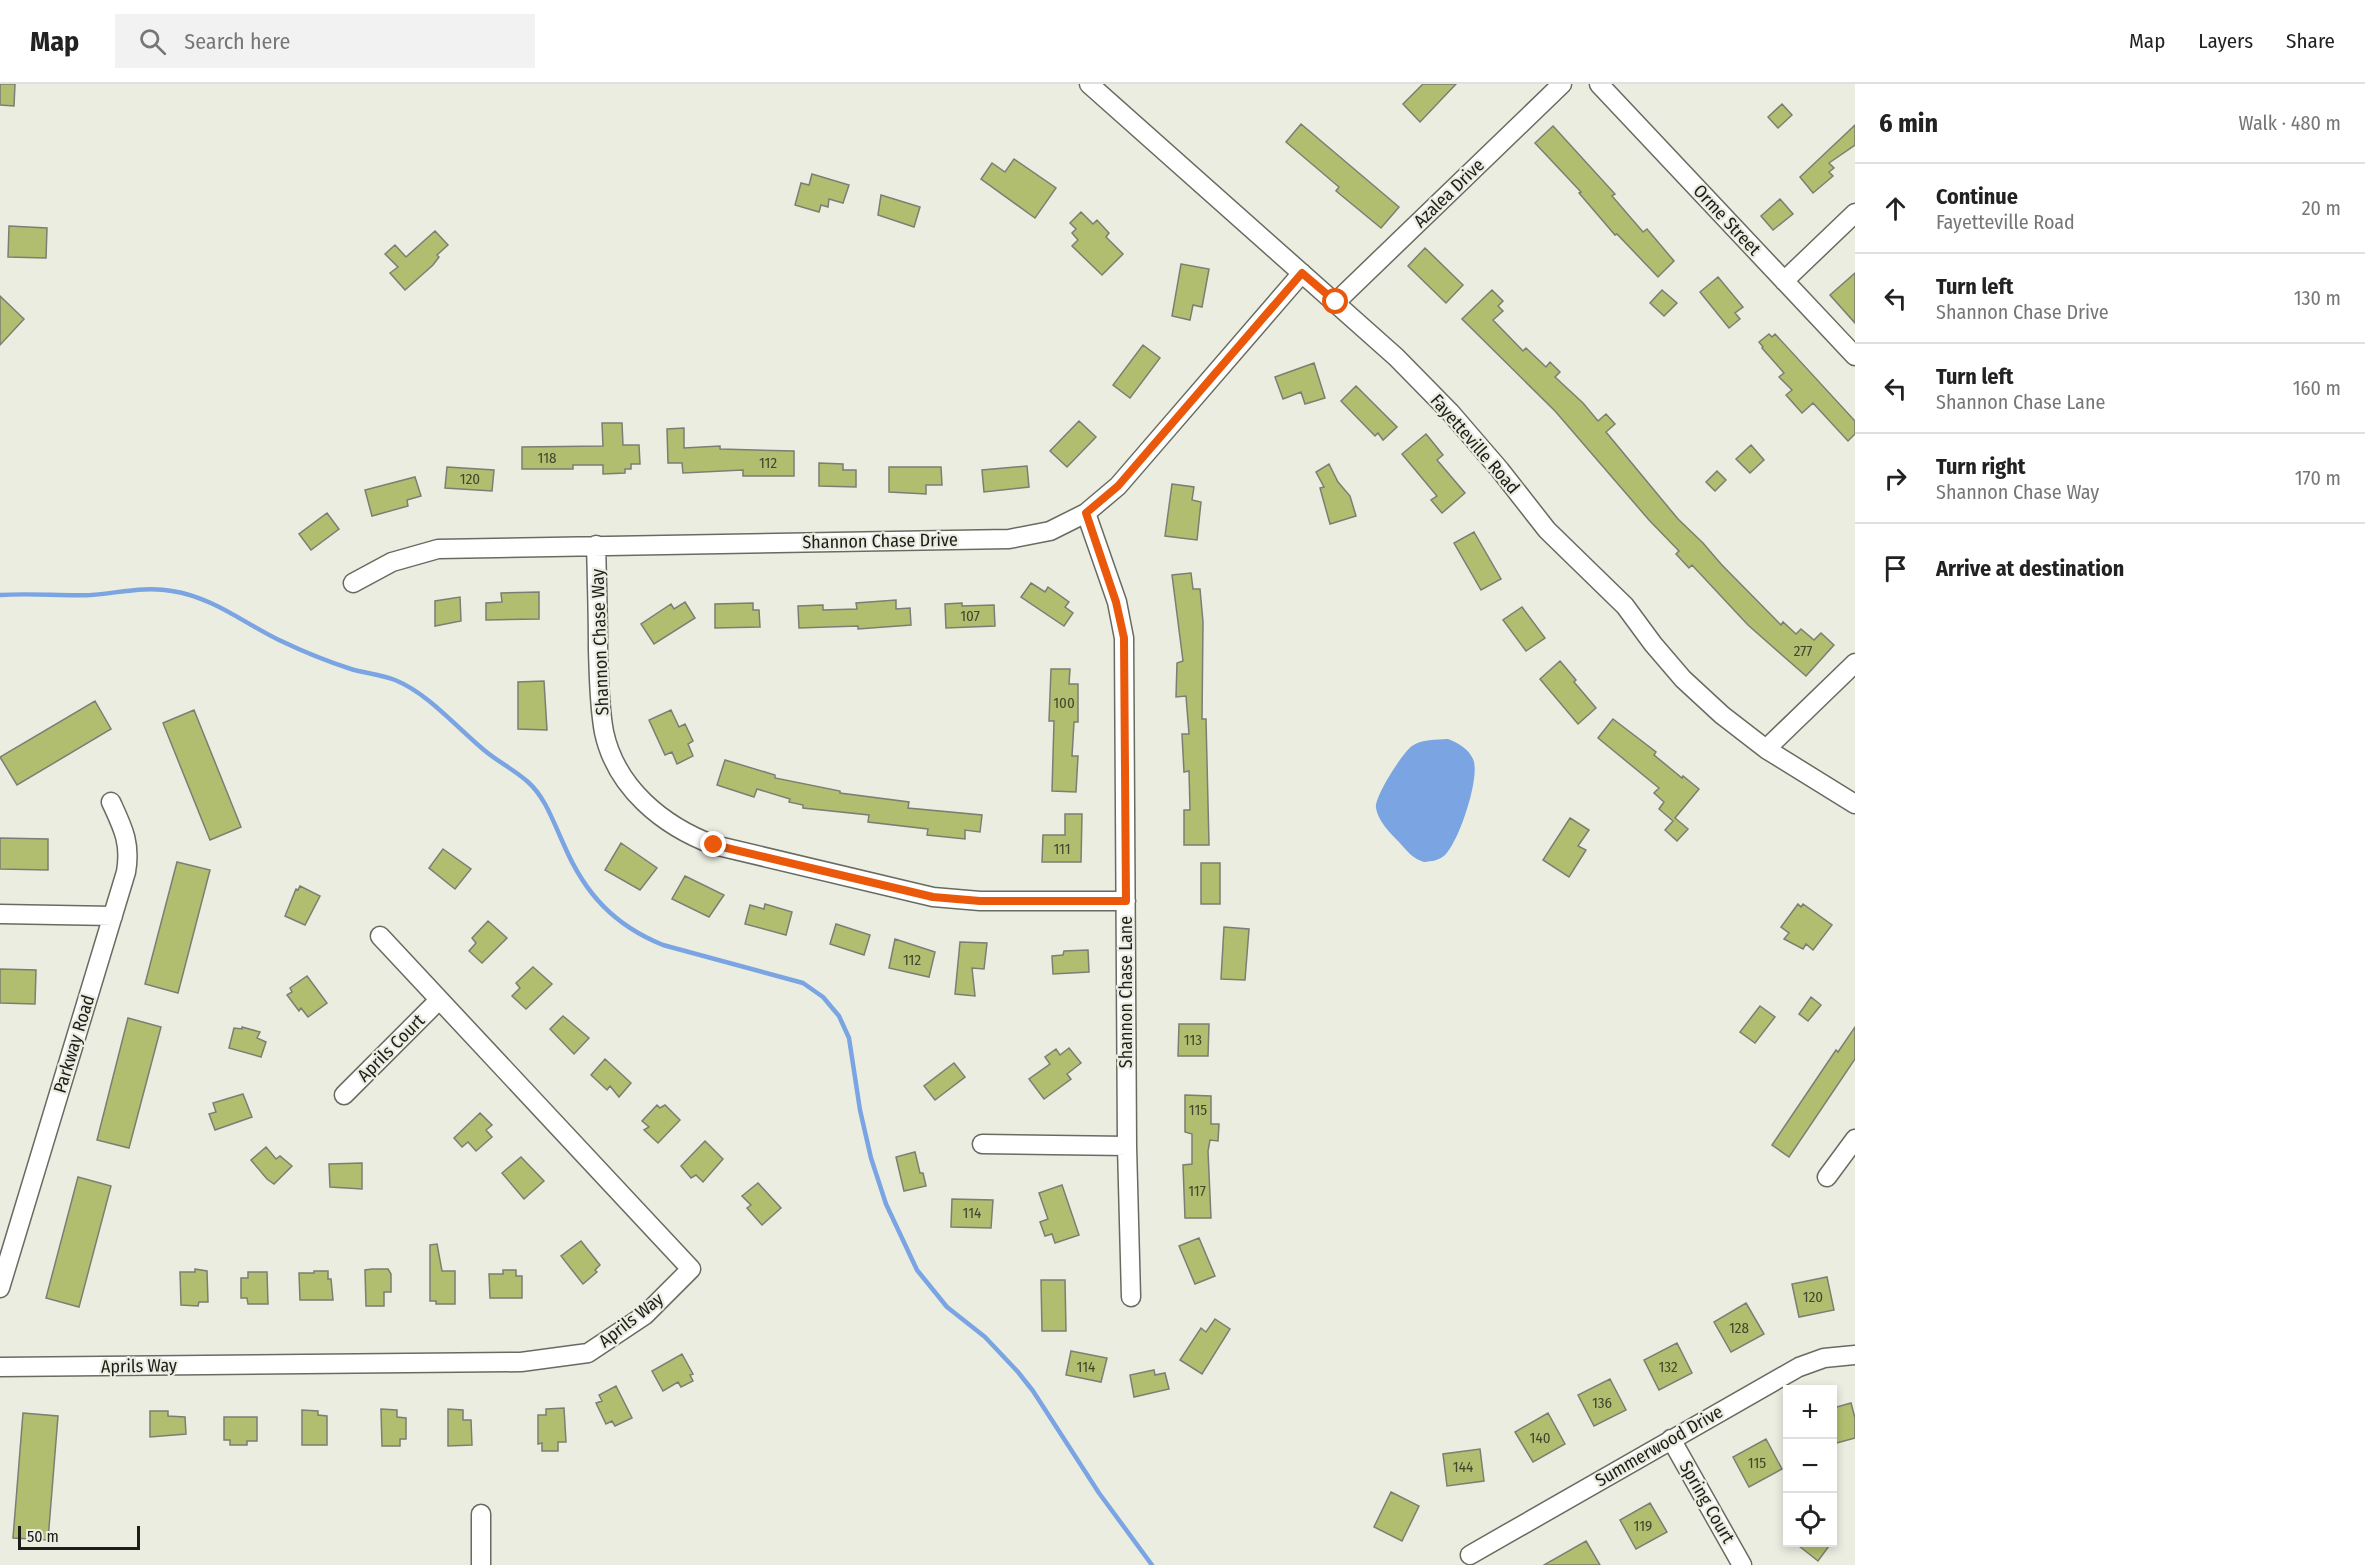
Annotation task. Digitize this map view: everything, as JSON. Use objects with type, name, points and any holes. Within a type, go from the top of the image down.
[{"type":"street","name":"Fayetteville Road","points":[[1089,84],[1396,357],[1450,412],[1547,530],[1625,606],[1683,679],[1722,715],[1766,749],[1855,804]]},
{"type":"street","name":"Azalea Drive","points":[[1336,302],[1563,84]]},
{"type":"street","name":"Orme Street","points":[[1599,84],[1855,356]]},
{"type":"street","points":[[1784,281],[1855,213]]},
{"type":"street","name":"Shannon Chase Drive","points":[[353,583],[392,562],[438,549],[1009,539],[1050,531],[1086,513],[1118,486],[1302,273]]},
{"type":"street","name":"Shannon Chase Lane","points":[[1086,513],[1116,602],[1124,638],[1127,1146],[1131,1297]]},
{"type":"street","name":"Shannon Chase Way","points":[[596,545],[599,700],[605,734],[614,760],[629,786],[646,806],[670,825],[714,845],[933,897],[980,901],[1126,901]]},
{"type":"street","points":[[1766,749],[1855,663]]},
{"type":"street","name":"Parkway Road","points":[[0,1288],[126,872],[129,854],[125,831],[111,802]]},
{"type":"street","points":[[0,914],[113,916]]},
{"type":"street","name":"Aprils Way","points":[[0,1367],[521,1362],[588,1353],[645,1314],[691,1269],[380,936]]},
{"type":"street","name":"Aprils Court","points":[[344,1095],[439,1000]]},
{"type":"street","points":[[1827,1177],[1855,1139]]},
{"type":"street","points":[[982,1144],[1127,1146]]},
{"type":"street","name":"Summerwood Drive","points":[[1470,1555],[1799,1367],[1824,1358],[1855,1355]]},
{"type":"street","name":"Spring Court","points":[[1671,1439],[1742,1565]]},
{"type":"street","points":[[481,1514],[481,1565]]},
{"type":"water","points":[[1448,739],[1459,744],[1471,755],[1475,767],[1474,779],[1462,823],[1451,848],[1440,858],[1424,862],[1410,854],[1385,826],[1377,813],[1377,802],[1390,775],[1412,746],[1425,741]]},
{"type":"building","points":[[0,84],[15,84],[14,106],[0,105]]},
{"type":"building","points":[[1423,84],[1456,84],[1420,122],[1403,104]]},
{"type":"building","points":[[1782,104],[1792,115],[1778,128],[1768,117]]},
{"type":"building","points":[[1301,124],[1399,207],[1381,228],[1336,191],[1339,187],[1286,142]]},
{"type":"building","points":[[1855,125],[1855,145],[1829,163],[1834,168],[1829,172],[1833,176],[1813,193],[1800,177]]},
{"type":"building","points":[[1553,126],[1615,194],[1612,196],[1643,232],[1647,229],[1674,261],[1658,277],[1617,234],[1615,235],[1579,193],[1581,192],[1535,143]]},
{"type":"building","points":[[1014,159],[1056,188],[1035,218],[981,179],[992,163],[1005,172]]},
{"type":"building","points":[[812,174],[849,185],[843,203],[829,199],[828,207],[821,205],[819,212],[795,205],[801,183],[809,185]]},
{"type":"building","points":[[881,195],[920,207],[914,227],[878,215]]},
{"type":"building","points":[[1780,199],[1793,214],[1773,230],[1761,216]]},
{"type":"building","points":[[1081,212],[1093,224],[1097,220],[1109,233],[1106,237],[1123,254],[1102,275],[1072,246],[1078,240],[1072,233],[1076,229],[1070,223]]},
{"type":"building","points":[[9,226],[47,228],[46,258],[8,257]]},
{"type":"building","points":[[435,231],[448,245],[437,255],[439,257],[433,265],[405,290],[390,273],[398,267],[385,254],[395,245],[406,257]]},
{"type":"building","points":[[1425,248],[1463,285],[1446,303],[1408,266]]},
{"type":"building","points":[[1181,264],[1209,269],[1202,307],[1193,305],[1190,320],[1172,316]]},
{"type":"building","points":[[1855,273],[1855,323],[1830,295]]},
{"type":"building","points":[[1718,277],[1743,307],[1735,313],[1740,319],[1729,328],[1700,292]]},
{"type":"building","points":[[1492,290],[1503,301],[1498,306],[1503,311],[1493,320],[1523,351],[1526,348],[1546,367],[1550,362],[1560,372],[1555,377],[1583,403],[1598,421],[1606,414],[1615,424],[1606,432],[1678,519],[1721,564],[1781,625],[1783,622],[1796,634],[1801,629],[1814,640],[1821,633],[1834,645],[1806,676],[1748,625],[1692,565],[1689,568],[1676,554],[1679,551],[1649,520],[1555,411],[1462,319]]},
{"type":"building","points":[[1662,290],[1677,303],[1664,316],[1650,303]]},
{"type":"building","points":[[0,296],[24,319],[0,345]]},
{"type":"building","points":[[1769,334],[1772,337],[1775,334],[1855,421],[1855,434],[1848,441],[1813,403],[1802,413],[1786,395],[1792,390],[1779,377],[1784,373],[1759,342]]},
{"type":"building","points":[[1143,345],[1160,358],[1130,398],[1113,385]]},
{"type":"building","points":[[1314,363],[1325,398],[1305,404],[1301,392],[1283,399],[1275,377]]},
{"type":"building","points":[[1356,386],[1397,427],[1383,440],[1378,433],[1375,436],[1341,401]]},
{"type":"building","points":[[1079,421],[1096,437],[1067,467],[1050,451]]},
{"type":"building","points":[[602,423],[622,423],[623,445],[639,445],[640,464],[631,464],[631,469],[625,469],[625,473],[603,474],[603,465],[573,465],[573,469],[522,469],[522,447],[603,446]]},
{"type":"building","points":[[684,428],[684,448],[720,446],[720,449],[794,451],[794,476],[743,476],[743,470],[683,473],[682,463],[668,463],[667,429]]},
{"type":"building","points":[[1426,434],[1443,455],[1437,460],[1465,493],[1442,513],[1431,500],[1437,496],[1402,454]]},
{"type":"building","points":[[1751,445],[1764,460],[1750,473],[1736,459]]},
{"type":"building","points":[[819,463],[843,464],[843,470],[856,470],[856,487],[819,486]]},
{"type":"building","points":[[1329,464],[1338,482],[1350,496],[1356,516],[1330,524],[1320,488],[1324,487],[1316,472]]},
{"type":"building","points":[[1027,466],[1029,487],[984,492],[982,470]]},
{"type":"building","points":[[447,467],[494,470],[492,491],[445,488]]},
{"type":"building","points":[[889,467],[941,467],[942,485],[926,485],[926,494],[889,492]]},
{"type":"building","points":[[1717,471],[1726,480],[1715,491],[1706,482]]},
{"type":"building","points":[[415,477],[421,496],[407,500],[408,506],[372,516],[365,490]]},
{"type":"building","points":[[1172,484],[1194,487],[1192,500],[1201,502],[1197,540],[1165,536]]},
{"type":"building","points":[[327,513],[339,529],[311,550],[299,534]]},
{"type":"building","points":[[1474,532],[1501,579],[1481,590],[1454,543]]},
{"type":"building","points":[[1191,573],[1193,589],[1200,589],[1203,622],[1202,719],[1206,719],[1209,845],[1184,845],[1184,810],[1190,810],[1189,771],[1184,772],[1182,734],[1189,734],[1186,696],[1176,697],[1177,663],[1183,661],[1172,575]]},
{"type":"building","points":[[1031,583],[1045,592],[1048,587],[1069,602],[1065,607],[1073,613],[1064,626],[1021,597]]},
{"type":"building","points":[[539,592],[539,619],[486,620],[486,603],[502,602],[501,593]]},
{"type":"building","points":[[460,597],[461,621],[435,626],[435,601]]},
{"type":"building","points":[[896,600],[896,609],[910,608],[911,625],[858,629],[858,626],[799,628],[798,606],[823,605],[823,610],[857,609],[856,603]]},
{"type":"building","points":[[685,602],[695,618],[654,644],[641,624],[671,604],[674,609]]},
{"type":"building","points":[[753,603],[753,610],[759,610],[760,627],[715,628],[715,604]]},
{"type":"building","points":[[962,603],[962,606],[994,605],[995,626],[946,628],[945,604]]},
{"type":"building","points":[[1522,607],[1545,638],[1526,651],[1503,620]]},
{"type":"building","points":[[1560,661],[1596,708],[1578,724],[1540,679]]},
{"type":"building","points":[[1051,669],[1070,669],[1069,684],[1078,684],[1078,722],[1074,722],[1072,756],[1078,756],[1076,792],[1052,791],[1054,721],[1049,721]]},
{"type":"building","points":[[544,681],[547,730],[518,729],[518,682]]},
{"type":"building","points":[[95,701],[111,729],[17,785],[0,757]]},
{"type":"building","points":[[194,710],[241,827],[210,840],[163,723]]},
{"type":"building","points":[[671,710],[679,727],[685,724],[693,741],[688,744],[693,756],[677,764],[672,752],[665,755],[649,720]]},
{"type":"building","points":[[1613,719],[1656,752],[1654,755],[1682,778],[1683,776],[1699,789],[1675,818],[1688,829],[1677,841],[1665,830],[1673,821],[1659,809],[1664,802],[1654,793],[1659,788],[1598,738]]},
{"type":"building","points":[[725,760],[775,775],[775,778],[840,791],[840,793],[909,802],[908,808],[982,815],[980,832],[965,830],[965,839],[927,835],[928,829],[868,822],[869,815],[803,808],[803,805],[789,802],[790,799],[757,789],[754,797],[717,785]]},
{"type":"building","points":[[1065,814],[1082,814],[1081,862],[1042,862],[1043,835],[1065,835]]},
{"type":"building","points":[[1570,818],[1589,830],[1578,846],[1586,850],[1569,877],[1543,860]]},
{"type":"building","points":[[0,838],[48,839],[48,870],[0,869]]},
{"type":"building","points":[[621,843],[657,868],[640,890],[605,870]]},
{"type":"building","points":[[443,849],[471,869],[455,889],[429,868]]},
{"type":"building","points":[[177,862],[210,870],[178,993],[145,984]]},
{"type":"building","points":[[1201,863],[1220,863],[1220,904],[1201,904]]},
{"type":"building","points":[[685,876],[724,895],[709,917],[672,899]]},
{"type":"building","points":[[300,886],[320,896],[305,925],[285,916],[296,889],[298,890]]},
{"type":"building","points":[[765,904],[792,912],[786,935],[745,924],[750,905],[764,909]]},
{"type":"building","points":[[1798,904],[1801,907],[1803,904],[1832,925],[1813,950],[1806,944],[1803,949],[1784,939],[1789,933],[1781,927]]},
{"type":"building","points":[[488,921],[507,938],[482,963],[469,951],[476,943],[472,938]]},
{"type":"building","points":[[836,924],[870,935],[864,955],[830,944]]},
{"type":"building","points":[[1224,927],[1249,929],[1245,980],[1221,979]]},
{"type":"building","points":[[895,939],[935,952],[929,977],[889,968]]},
{"type":"building","points":[[960,942],[987,943],[984,969],[972,968],[975,996],[955,994]]},
{"type":"building","points":[[1088,950],[1089,972],[1053,974],[1052,956],[1063,955],[1064,951]]},
{"type":"building","points":[[533,967],[552,984],[526,1009],[512,996],[520,988],[516,983]]},
{"type":"building","points":[[0,969],[36,970],[35,1004],[0,1003]]},
{"type":"building","points":[[307,976],[327,1003],[308,1017],[301,1008],[299,1011],[287,995],[292,992],[290,988]]},
{"type":"building","points":[[1811,997],[1821,1005],[1808,1021],[1799,1014]]},
{"type":"building","points":[[1760,1006],[1775,1017],[1755,1043],[1740,1032]]},
{"type":"building","points":[[563,1016],[589,1038],[574,1054],[550,1029]]},
{"type":"building","points":[[128,1018],[161,1027],[129,1148],[97,1140]]},
{"type":"building","points":[[1179,1024],[1209,1024],[1208,1056],[1178,1056]]},
{"type":"building","points":[[242,1027],[260,1032],[257,1038],[266,1042],[261,1057],[229,1048],[234,1028],[242,1029]]},
{"type":"building","points":[[1855,1027],[1855,1059],[1789,1157],[1772,1145],[1836,1050],[1838,1052]]},
{"type":"building","points":[[1069,1048],[1081,1063],[1067,1074],[1071,1079],[1044,1099],[1029,1079],[1050,1064],[1045,1057],[1056,1049],[1060,1055]]},
{"type":"building","points":[[605,1059],[631,1083],[619,1097],[610,1086],[607,1090],[591,1075]]},
{"type":"building","points":[[954,1063],[965,1077],[935,1100],[924,1086]]},
{"type":"building","points":[[243,1094],[252,1117],[215,1130],[209,1114],[216,1112],[213,1103]]},
{"type":"building","points":[[1185,1095],[1211,1096],[1211,1124],[1219,1124],[1218,1141],[1210,1140],[1208,1151],[1211,1218],[1185,1218],[1183,1165],[1192,1164],[1192,1134],[1185,1132]]},
{"type":"building","points":[[657,1105],[660,1108],[665,1105],[680,1120],[658,1143],[644,1130],[649,1127],[642,1121]]},
{"type":"building","points":[[480,1113],[492,1125],[486,1130],[492,1137],[476,1151],[468,1142],[462,1147],[454,1138]]},
{"type":"building","points":[[705,1141],[723,1159],[703,1182],[696,1175],[691,1178],[681,1166]]},
{"type":"building","points":[[266,1147],[276,1159],[280,1156],[292,1166],[274,1184],[251,1160]]},
{"type":"building","points":[[915,1152],[926,1186],[904,1191],[896,1157]]},
{"type":"building","points":[[521,1157],[544,1181],[524,1199],[502,1173]]},
{"type":"building","points":[[362,1163],[362,1189],[330,1187],[329,1164]]},
{"type":"building","points":[[78,1177],[111,1186],[79,1307],[46,1298]]},
{"type":"building","points":[[758,1183],[781,1208],[762,1225],[747,1208],[751,1205],[742,1196]]},
{"type":"building","points":[[1062,1185],[1079,1235],[1055,1243],[1052,1234],[1045,1236],[1040,1222],[1048,1219],[1039,1193]]},
{"type":"building","points":[[952,1199],[993,1200],[991,1228],[951,1227]]},
{"type":"building","points":[[1199,1238],[1215,1276],[1195,1284],[1179,1246]]},
{"type":"building","points":[[581,1241],[600,1265],[595,1270],[597,1272],[583,1284],[561,1256]]},
{"type":"building","points":[[437,1244],[442,1271],[455,1271],[455,1304],[436,1304],[436,1301],[430,1301],[430,1245]]},
{"type":"building","points":[[195,1269],[207,1271],[208,1302],[199,1302],[198,1306],[181,1305],[180,1272],[195,1272]]},
{"type":"building","points":[[388,1269],[391,1274],[391,1292],[384,1292],[384,1306],[366,1306],[365,1270]]},
{"type":"building","points":[[503,1270],[516,1270],[516,1276],[522,1276],[522,1298],[490,1298],[489,1274],[503,1274]]},
{"type":"building","points":[[314,1271],[328,1271],[333,1300],[300,1300],[299,1273],[314,1273]]},
{"type":"building","points":[[248,1272],[267,1272],[268,1304],[248,1304],[247,1298],[241,1298],[241,1278],[248,1278]]},
{"type":"building","points":[[1827,1277],[1834,1310],[1799,1317],[1792,1284]]},
{"type":"building","points":[[1041,1280],[1065,1280],[1066,1331],[1042,1331]]},
{"type":"building","points":[[1746,1303],[1764,1334],[1731,1352],[1714,1322]]},
{"type":"building","points":[[1215,1319],[1230,1329],[1202,1374],[1180,1360],[1201,1328],[1206,1332]]},
{"type":"building","points":[[1677,1343],[1692,1373],[1659,1390],[1644,1360]]},
{"type":"building","points":[[1071,1351],[1107,1358],[1101,1382],[1066,1375]]},
{"type":"building","points":[[682,1354],[693,1374],[690,1375],[693,1381],[681,1387],[678,1382],[663,1391],[652,1371]]},
{"type":"building","points":[[1154,1370],[1155,1375],[1165,1373],[1169,1389],[1134,1397],[1130,1375]]},
{"type":"building","points":[[1610,1379],[1626,1410],[1594,1426],[1578,1395]]},
{"type":"building","points":[[616,1386],[632,1418],[615,1426],[612,1421],[606,1424],[596,1403],[602,1401],[599,1395]]},
{"type":"building","points":[[1851,1403],[1855,1418],[1855,1438],[1837,1443],[1837,1439],[1837,1407]]},
{"type":"building","points":[[564,1408],[566,1442],[558,1442],[558,1451],[542,1451],[542,1443],[538,1444],[538,1415],[546,1415],[546,1409]]},
{"type":"building","points":[[381,1409],[397,1410],[397,1417],[406,1418],[406,1439],[400,1439],[400,1446],[382,1446]]},
{"type":"building","points":[[448,1409],[463,1410],[463,1420],[471,1420],[472,1445],[448,1446]]},
{"type":"building","points":[[302,1410],[318,1411],[318,1415],[327,1416],[327,1445],[302,1445]]},
{"type":"building","points":[[150,1411],[168,1411],[168,1416],[185,1417],[186,1434],[150,1437]]},
{"type":"building","points":[[23,1413],[58,1416],[48,1540],[13,1538]]},
{"type":"building","points":[[1548,1413],[1565,1444],[1533,1462],[1515,1432]]},
{"type":"building","points":[[224,1417],[257,1417],[257,1441],[247,1441],[247,1445],[230,1445],[230,1440],[224,1440]]},
{"type":"building","points":[[1766,1439],[1782,1469],[1749,1487],[1733,1457]]},
{"type":"building","points":[[1480,1449],[1484,1481],[1447,1486],[1443,1454]]},
{"type":"building","points":[[1391,1492],[1419,1506],[1402,1541],[1374,1527]]},
{"type":"building","points":[[1650,1503],[1667,1532],[1636,1549],[1620,1520]]},
{"type":"building","points":[[1586,1541],[1600,1565],[1544,1565]]},
{"type":"building","points":[[1800,1547],[1828,1547],[1818,1561]]},
{"type":"waterway","points":[[0,595],[91,595],[152,589],[187,594],[214,605],[314,656],[351,669],[395,680],[431,702],[484,750],[534,788],[549,812],[581,878],[603,906],[630,928],[663,945],[803,983],[823,997],[839,1016],[849,1038],[860,1110],[871,1158],[886,1204],[917,1270],[947,1307],[985,1337],[1018,1372],[1033,1391],[1099,1493],[1152,1565]]},
{"type":"route","points":[[714,845],[933,897],[980,901],[1126,901],[1124,638],[1116,602],[1086,513],[1118,486],[1302,273],[1336,302]]}]
